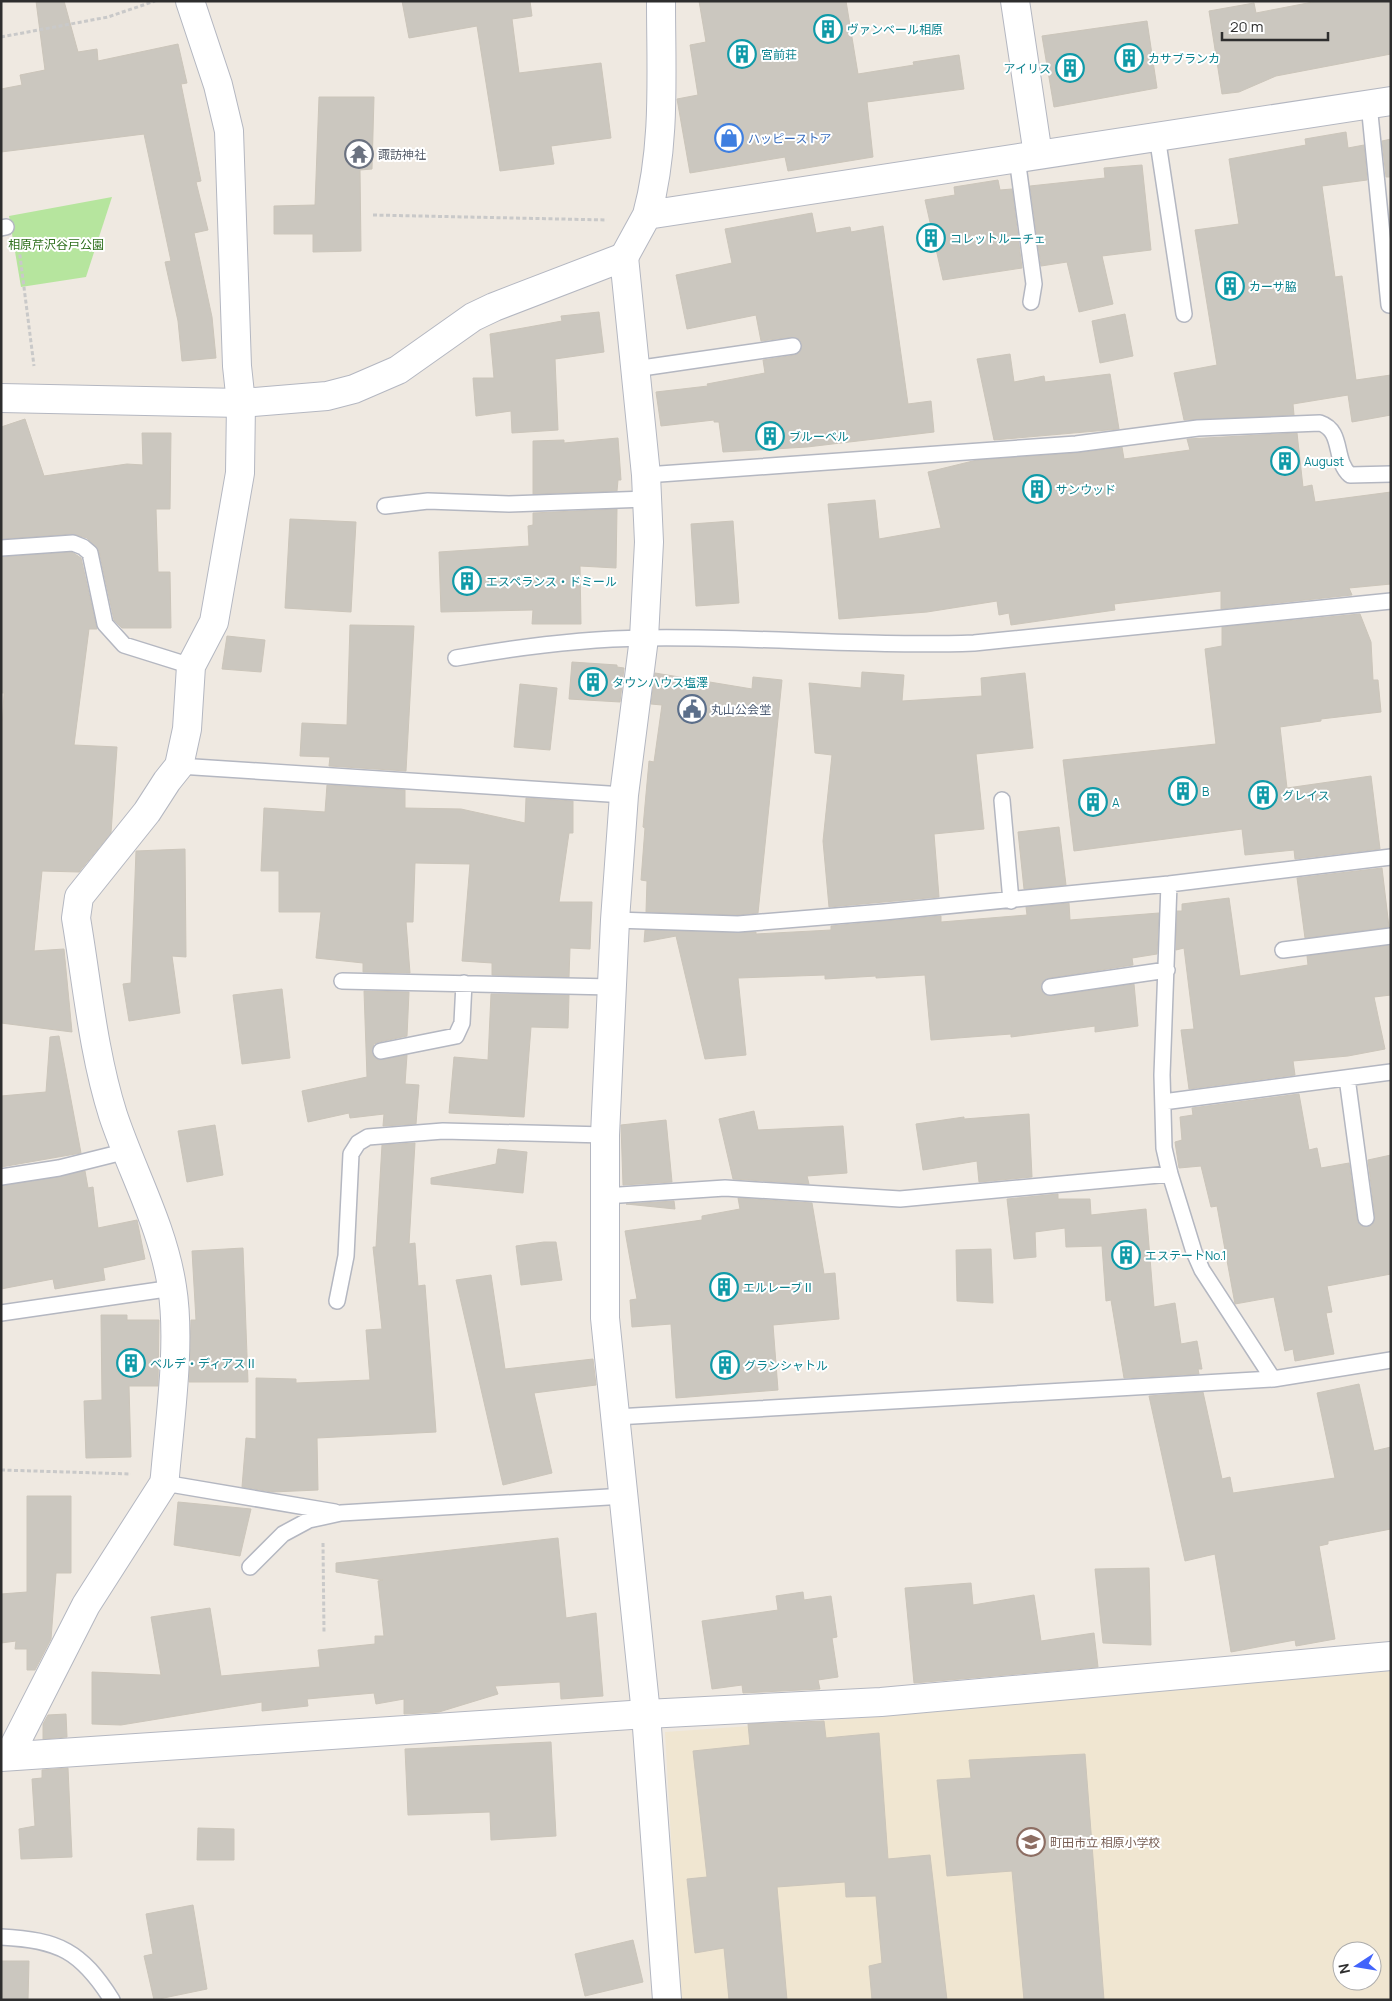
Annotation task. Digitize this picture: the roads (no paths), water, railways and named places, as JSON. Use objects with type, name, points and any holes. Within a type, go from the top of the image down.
[{"type":"street","points":[[5,1756],[86,1605],[165,1479],[175,1334],[173,1288],[163,1248],[113,1115],[102,1074],[78,927],[77,908],[79,897],[148,812],[167,780],[180,766],[187,729],[192,666],[214,622],[240,473],[241,403],[237,366],[229,131],[218,85],[190,1]]},
{"type":"street","points":[[661,1],[660,143],[655,183],[644,218],[624,257],[646,487],[649,542],[644,638],[624,795],[615,920],[605,1136],[605,1318],[625,1496],[646,1714],[667,2000]]},
{"type":"street","points":[[1015,1],[1028,156]]},
{"type":"street","points":[[644,218],[1028,156],[1380,103]]},
{"type":"street","points":[[1,398],[241,403],[327,396],[354,390],[398,370],[473,317],[494,307],[624,257]]},
{"type":"street","points":[[5,1756],[646,1714],[929,1699],[1391,1656]]},
{"type":"lane","points":[[1380,103],[1389,305]]},
{"type":"lane","points":[[1157,136],[1184,314]]},
{"type":"lane","points":[[1028,156],[1034,284],[1031,302]]},
{"type":"lane","points":[[635,369],[793,346]]},
{"type":"lane","points":[[385,506],[428,501],[509,504],[646,487],[1076,444],[1198,428],[1320,423],[1326,425],[1336,436],[1341,464],[1350,475],[1391,474]]},
{"type":"lane","points":[[1,548],[73,543],[83,547],[90,553],[105,624],[115,637],[124,645],[192,666]]},
{"type":"lane","points":[[456,658],[533,644],[644,638],[910,645],[974,643],[1391,601]]},
{"type":"lane","points":[[180,766],[624,795]]},
{"type":"lane","points":[[1002,800],[1011,901]]},
{"type":"lane","points":[[615,920],[738,924],[1011,901],[1391,857]]},
{"type":"lane","points":[[1170,884],[1162,1102],[1164,1148],[1194,1252],[1202,1270],[1273,1379]]},
{"type":"lane","points":[[1283,950],[1391,936]]},
{"type":"lane","points":[[1050,987],[1167,970]]},
{"type":"lane","points":[[342,981],[612,987]]},
{"type":"lane","points":[[381,1051],[456,1036],[462,1023],[464,983]]},
{"type":"lane","points":[[1162,1102],[1391,1072]]},
{"type":"lane","points":[[1347,1078],[1366,1218]]},
{"type":"lane","points":[[336,1300],[346,1256],[351,1154],[358,1143],[368,1137],[412,1132],[605,1136]]},
{"type":"lane","points":[[1,1177],[59,1168],[127,1151]]},
{"type":"lane","points":[[605,1196],[725,1188],[900,1199],[1170,1174]]},
{"type":"lane","points":[[1,1312],[173,1288]]},
{"type":"lane","points":[[616,1417],[1273,1379],[1391,1360]]},
{"type":"lane","points":[[165,1479],[341,1513]]},
{"type":"lane","points":[[250,1567],[283,1534],[309,1520],[341,1513],[625,1496]]},
{"type":"lane","points":[[1,1937],[63,1948],[81,1959],[96,1975],[112,2000]]},
{"type":"place","name":"ヴァンベール相原","points":[[828,29]]},
{"type":"place","name":"宮前荘","points":[[742,54]]},
{"type":"place","name":"カサブランカ","points":[[1129,58]]},
{"type":"place","name":"アイリス","points":[[1070,68]]},
{"type":"place","name":"ハッピーストア","points":[[729,138]]},
{"type":"place","name":"諏訪神社","points":[[359,154]]},
{"type":"place","name":"コレットルーチェ","points":[[931,238]]},
{"type":"place","name":"カーサ脇","points":[[1230,286]]},
{"type":"place","name":"ブルーベル","points":[[770,436]]},
{"type":"place","name":"August","points":[[1285,461]]},
{"type":"place","name":"サンウッド","points":[[1037,489]]},
{"type":"place","name":"エスペランス・ドミール","points":[[467,581]]},
{"type":"place","name":"タウンハウス塩澤","points":[[593,682]]},
{"type":"place","name":"丸山公会堂","points":[[692,709]]},
{"type":"place","name":"B","points":[[1183,791]]},
{"type":"place","name":"グレイス","points":[[1263,795]]},
{"type":"place","name":"A","points":[[1093,802]]},
{"type":"place","name":"エステートNo.1","points":[[1126,1255]]},
{"type":"place","name":"エルレーブⅡ","points":[[724,1287]]},
{"type":"place","name":"ベルデ・ディアスⅡ","points":[[131,1363]]},
{"type":"place","name":"グランシャトル","points":[[725,1365]]},
{"type":"place","name":"町田市立 相原小学校","points":[[1031,1842]]},
{"type":"park label","name":"相原芹沢谷戸公園","points":[[56,244]]}]
